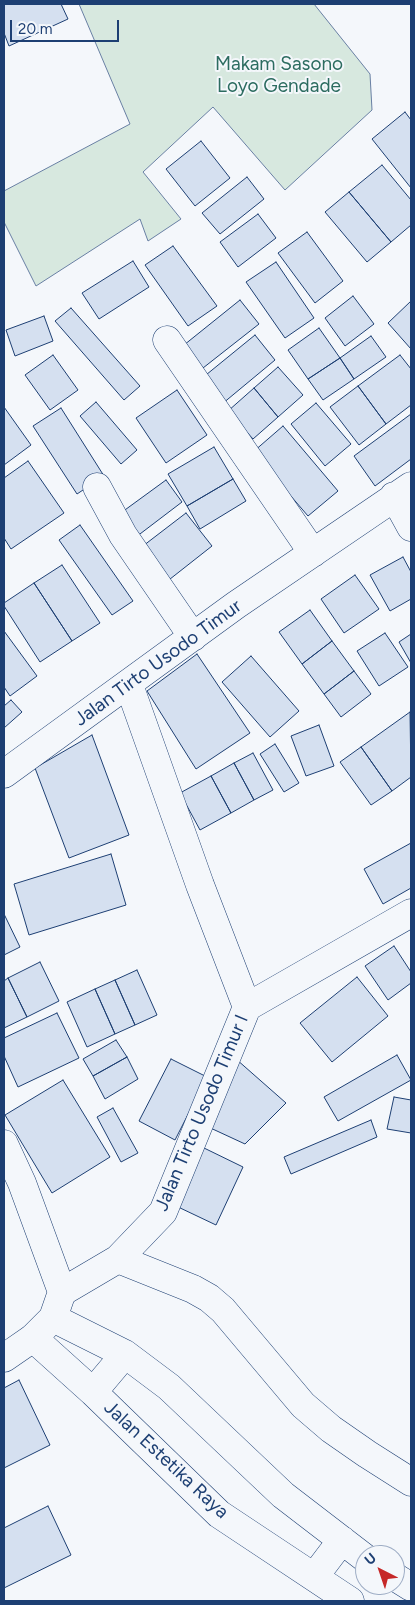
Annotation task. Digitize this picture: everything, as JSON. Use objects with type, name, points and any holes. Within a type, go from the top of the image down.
[{"type":"street","points":[[167,340],[313,553]]},
{"type":"street","points":[[97,487],[123,535],[193,637]]},
{"type":"street","points":[[403,491],[411,527]]},
{"type":"street","name":"Jalan Tirto Usodo Timur","points":[[4,774],[193,637],[403,491]]},
{"type":"street","name":"Jalan Tirto Usodo Timur I","points":[[129,685],[200,885],[247,1007]]},
{"type":"street","name":"Jalan Tirto Usodo Timur I","points":[[62,1292],[118,1259],[163,1212],[247,1007],[411,913]]},
{"type":"street","points":[[4,1144],[22,1183],[62,1292],[53,1318],[32,1338],[4,1358]]},
{"type":"street","points":[[118,1259],[193,1289],[209,1298],[229,1316],[302,1405],[338,1434],[411,1482]]},
{"type":"street","points":[[53,1318],[125,1354],[169,1387],[284,1495],[355,1550]]},
{"type":"street","name":"Jalan Estetika Raya","points":[[32,1338],[93,1392],[219,1514],[350,1601]]},
{"type":"street","name":"Jalan Estetika Raya","points":[[93,1392],[125,1354]]},
{"type":"street","points":[[314,1577],[342,1540]]},
{"type":"green space","name":"Makam Sasono Loyo Gendade","points":[[79,4],[314,4],[370,74],[372,110],[285,190],[213,107],[143,172],[181,219],[148,241],[140,219],[36,286],[4,222],[4,191],[130,124]]},
{"type":"building","points":[[4,4],[61,4],[68,19],[9,46],[4,33]]},
{"type":"building","points":[[405,112],[411,120],[411,188],[372,139]]},
{"type":"building","points":[[201,141],[230,178],[195,206],[166,169]]},
{"type":"building","points":[[382,165],[411,200],[411,225],[391,242],[349,192]]},
{"type":"building","points":[[247,177],[264,199],[220,234],[202,213]]},
{"type":"building","points":[[349,192],[391,242],[367,262],[325,212]]},
{"type":"building","points":[[258,214],[276,238],[238,267],[220,242]]},
{"type":"building","points":[[307,232],[343,281],[315,303],[278,253]]},
{"type":"building","points":[[173,246],[217,306],[188,326],[145,265]]},
{"type":"building","points":[[133,261],[149,287],[99,319],[82,293]]},
{"type":"building","points":[[276,262],[314,318],[285,338],[246,282]]},
{"type":"building","points":[[353,296],[374,324],[345,346],[325,318]]},
{"type":"building","points":[[240,300],[259,324],[203,368],[184,345]]},
{"type":"building","points":[[411,301],[411,349],[388,323]]},
{"type":"building","points":[[71,308],[140,386],[124,400],[55,321]]},
{"type":"building","points":[[44,316],[53,341],[15,356],[6,330]]},
{"type":"building","points":[[319,328],[340,358],[308,379],[288,350]]},
{"type":"building","points":[[255,335],[275,360],[222,404],[201,379]]},
{"type":"building","points":[[371,336],[386,357],[354,379],[340,358]]},
{"type":"building","points":[[53,355],[78,390],[50,410],[25,375]]},
{"type":"building","points":[[400,355],[411,369],[411,405],[386,424],[358,386]]},
{"type":"building","points":[[340,358],[354,379],[323,400],[308,379]]},
{"type":"building","points":[[278,367],[303,395],[278,417],[254,388]]},
{"type":"building","points":[[358,386],[386,424],[359,445],[330,407]]},
{"type":"building","points":[[254,388],[278,417],[253,439],[228,411]]},
{"type":"building","points":[[177,390],[207,435],[166,463],[136,418]]},
{"type":"building","points":[[96,402],[137,450],[121,464],[80,416]]},
{"type":"building","points":[[316,403],[351,444],[325,466],[291,424]]},
{"type":"building","points":[[4,407],[31,445],[4,465]]},
{"type":"building","points":[[61,408],[104,476],[77,494],[33,426]]},
{"type":"building","points":[[411,414],[411,459],[375,486],[354,456]]},
{"type":"building","points":[[283,426],[338,491],[308,516],[253,452]]},
{"type":"building","points":[[214,447],[233,479],[187,506],[168,474]]},
{"type":"building","points":[[28,461],[64,513],[11,549],[4,538],[4,478]]},
{"type":"building","points":[[233,479],[246,501],[200,529],[187,506]]},
{"type":"building","points":[[166,480],[182,502],[136,537],[118,515]]},
{"type":"building","points":[[186,513],[212,546],[165,583],[139,549]]},
{"type":"building","points":[[80,525],[133,601],[112,615],[59,540]]},
{"type":"building","points":[[403,557],[411,572],[411,599],[390,611],[370,575]]},
{"type":"building","points":[[62,565],[100,623],[72,641],[34,583]]},
{"type":"building","points":[[355,575],[379,609],[344,633],[321,599]]},
{"type":"building","points":[[34,583],[72,641],[40,662],[4,606],[4,603]]},
{"type":"building","points":[[310,610],[332,641],[302,664],[279,632]]},
{"type":"building","points":[[4,631],[37,676],[10,696],[4,687]]},
{"type":"building","points":[[385,633],[408,667],[379,686],[357,651]]},
{"type":"building","points":[[411,634],[411,663],[399,642]]},
{"type":"building","points":[[332,641],[354,671],[324,694],[302,664]]},
{"type":"building","points":[[197,654],[250,733],[196,769],[147,691]]},
{"type":"building","points":[[251,656],[299,711],[270,737],[222,682]]},
{"type":"building","points":[[354,671],[371,694],[341,717],[324,694]]},
{"type":"building","points":[[11,700],[22,712],[4,728],[4,706]]},
{"type":"building","points":[[410,712],[411,777],[392,791],[361,747]]},
{"type":"building","points":[[319,725],[334,766],[306,776],[291,736]]},
{"type":"building","points":[[92,735],[129,835],[69,858],[35,768]]},
{"type":"building","points":[[275,744],[299,783],[284,792],[260,754]]},
{"type":"building","points":[[361,747],[392,791],[371,805],[340,762]]},
{"type":"building","points":[[253,753],[273,790],[254,800],[234,763]]},
{"type":"building","points":[[234,763],[254,800],[231,813],[211,776]]},
{"type":"building","points":[[211,776],[231,813],[200,830],[180,793]]},
{"type":"building","points":[[411,843],[411,888],[383,904],[364,869]]},
{"type":"building","points":[[111,854],[126,905],[29,935],[14,884]]},
{"type":"building","points":[[4,914],[20,947],[4,955]]},
{"type":"building","points":[[394,946],[411,972],[411,983],[388,1000],[365,966]]},
{"type":"building","points":[[40,962],[59,1001],[27,1017],[8,978]]},
{"type":"building","points":[[137,970],[157,1015],[135,1025],[115,980]]},
{"type":"building","points":[[357,977],[388,1016],[332,1062],[300,1023]]},
{"type":"building","points":[[8,978],[27,1017],[4,1028],[4,981]]},
{"type":"building","points":[[115,980],[135,1025],[115,1034],[95,989]]},
{"type":"building","points":[[95,989],[115,1034],[87,1047],[67,1002]]},
{"type":"building","points":[[57,1013],[79,1058],[18,1087],[4,1056],[4,1038]]},
{"type":"building","points":[[116,1040],[127,1057],[93,1076],[83,1059]]},
{"type":"building","points":[[397,1055],[411,1080],[338,1121],[324,1097]]},
{"type":"building","points":[[127,1057],[138,1079],[105,1099],[93,1076]]},
{"type":"building","points":[[171,1059],[207,1077],[175,1140],[139,1121]]},
{"type":"building","points":[[236,1059],[286,1103],[245,1144],[204,1125]]},
{"type":"building","points":[[63,1080],[110,1157],[52,1193],[5,1115]]},
{"type":"building","points":[[394,1097],[411,1100],[411,1133],[387,1129]]},
{"type":"building","points":[[113,1108],[138,1153],[121,1162],[97,1117]]},
{"type":"building","points":[[371,1120],[377,1137],[291,1174],[284,1157]]},
{"type":"building","points":[[204,1148],[243,1167],[216,1225],[176,1206]]},
{"type":"building","points":[[19,1380],[50,1445],[4,1468],[4,1388]]},
{"type":"building","points":[[48,1506],[71,1555],[4,1588],[4,1528]]}]
